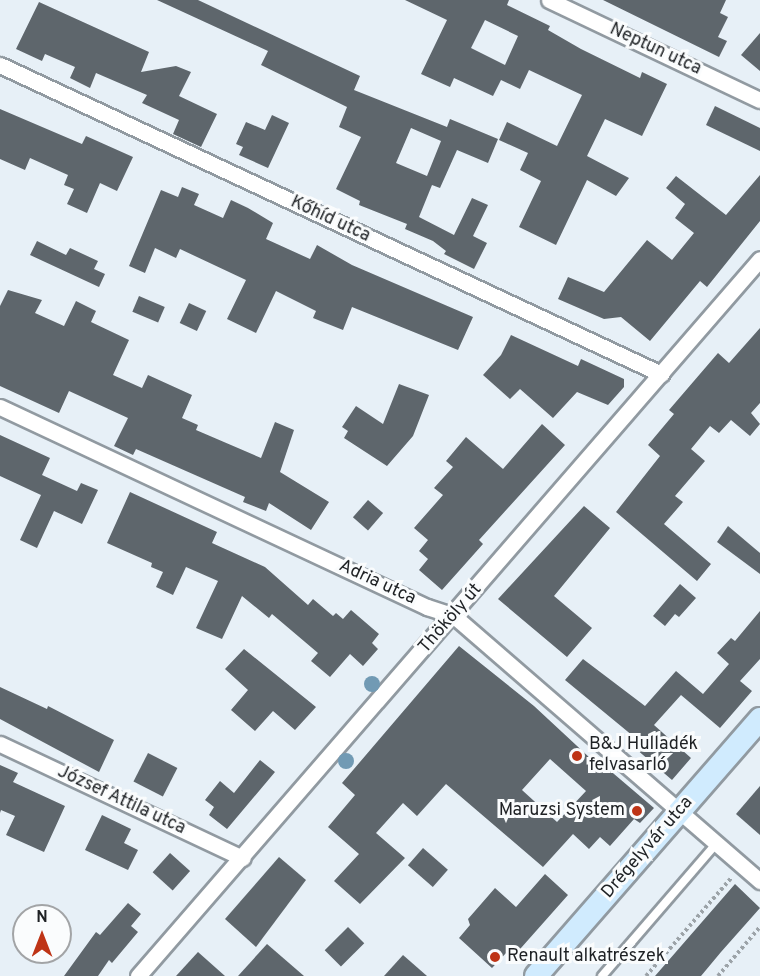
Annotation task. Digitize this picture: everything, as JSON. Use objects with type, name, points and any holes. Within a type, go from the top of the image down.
[{"type":"main road","name":"Drégelyvár utca","points":[[536,976],[760,719]]},
{"type":"street","name":"Neptun utca","points":[[549,0],[760,100]]},
{"type":"street","name":"Kőhíd utca","points":[[0,65],[661,374]]},
{"type":"street","name":"Thököly út","points":[[138,976],[454,616],[760,259]]},
{"type":"street","name":"Adria utca","points":[[0,406],[416,602],[454,616],[760,880]]},
{"type":"street","name":"József Attila utca","points":[[0,744],[242,858]]},
{"type":"lane","points":[[602,976],[716,844]]},
{"type":"path","points":[[646,976],[735,874],[744,881]]},
{"type":"path","points":[[718,976],[760,927]]},
{"type":"building","points":[[157,0],[198,0],[360,76],[354,90],[447,127],[450,119],[498,139],[488,163],[457,150],[440,188],[432,185],[419,217],[454,235],[472,198],[488,205],[473,236],[487,243],[474,269],[444,254],[446,251],[433,241],[405,229],[407,224],[359,205],[360,201],[336,189],[361,137],[339,127],[347,107],[261,65],[268,51]],"holes":[[[411,128],[441,141],[427,176],[396,163]]]},
{"type":"building","points":[[405,0],[509,0],[507,5],[550,26],[548,30],[581,49],[640,78],[642,72],[667,84],[642,136],[605,119],[587,156],[629,178],[616,196],[587,180],[556,245],[519,227],[541,181],[520,170],[528,153],[499,140],[507,122],[557,146],[582,95],[529,70],[520,89],[501,80],[493,96],[454,78],[450,87],[421,74],[447,20]],"holes":[[[485,20],[518,36],[505,65],[471,48]]]},
{"type":"building","points":[[603,0],[726,0],[720,13],[728,17],[718,37],[727,41],[719,57]]},
{"type":"building","points":[[39,2],[149,52],[141,72],[176,66],[191,72],[179,96],[217,114],[201,147],[173,134],[179,120],[142,103],[147,95],[96,73],[90,88],[70,78],[75,67],[45,54],[42,61],[16,49]]},
{"type":"building","points":[[760,33],[760,71],[741,55]]},
{"type":"building","points":[[715,106],[760,128],[760,151],[706,125]]},
{"type":"building","points":[[0,109],[82,144],[86,136],[133,157],[117,191],[100,183],[87,213],[67,204],[74,189],[64,185],[68,175],[30,158],[25,170],[0,159]]},
{"type":"building","points":[[272,115],[289,123],[268,168],[239,155],[243,147],[236,144],[246,122],[265,130]]},
{"type":"building","points":[[760,175],[760,221],[707,287],[700,281],[650,341],[621,317],[604,319],[558,299],[568,277],[604,292],[647,240],[672,260],[694,233],[675,218],[685,204],[666,188],[676,176],[726,215]]},
{"type":"building","points":[[182,187],[199,194],[194,205],[223,218],[231,200],[248,208],[273,223],[266,239],[310,259],[317,245],[352,265],[473,317],[458,350],[352,307],[343,330],[313,318],[316,311],[276,291],[256,333],[227,319],[246,280],[180,249],[176,258],[155,248],[145,273],[129,266],[161,190],[178,197]]},
{"type":"building","points":[[37,241],[66,255],[70,248],[98,261],[94,269],[105,274],[99,287],[30,255]]},
{"type":"building","points":[[8,290],[42,300],[35,313],[64,326],[76,301],[96,311],[91,322],[129,340],[113,375],[142,388],[148,375],[192,395],[182,418],[198,425],[196,430],[261,458],[275,422],[294,430],[280,472],[329,502],[311,530],[269,503],[266,511],[243,502],[245,497],[136,449],[133,455],[114,446],[128,418],[69,391],[59,413],[0,386],[0,306]]},
{"type":"building","points":[[139,296],[165,307],[158,323],[132,312]]},
{"type":"building","points":[[189,303],[206,311],[197,331],[180,323]]},
{"type":"building","points":[[760,328],[760,403],[751,413],[760,424],[750,436],[731,420],[719,433],[710,426],[691,449],[705,461],[675,496],[683,502],[664,524],[711,564],[697,581],[616,512],[660,456],[648,445],[674,414],[669,410],[718,353],[729,363]]},
{"type":"building","points":[[511,335],[578,366],[581,359],[624,379],[624,387],[608,405],[577,392],[553,418],[520,389],[510,399],[483,375],[501,355]]},
{"type":"building","points":[[399,384],[429,395],[413,436],[387,466],[344,438],[348,431],[342,427],[356,406],[383,424]]},
{"type":"building","points":[[542,424],[565,445],[479,540],[483,544],[442,590],[419,570],[428,559],[419,551],[428,540],[414,528],[443,495],[434,488],[453,467],[446,461],[466,437],[503,469]]},
{"type":"building","points":[[0,435],[50,458],[42,475],[77,491],[81,483],[98,490],[82,524],[54,511],[37,548],[20,540],[41,495],[0,476]]},
{"type":"building","points":[[130,492],[217,532],[212,543],[265,567],[308,605],[313,599],[333,616],[336,613],[343,619],[351,610],[379,634],[372,643],[378,649],[363,666],[350,654],[330,677],[311,661],[318,653],[272,614],[269,618],[242,596],[222,639],[196,628],[218,581],[186,567],[173,595],[156,587],[163,572],[151,567],[152,563],[107,543]]},
{"type":"building","points":[[368,500],[383,513],[368,530],[353,517]]},
{"type":"building","points":[[584,506],[610,528],[554,596],[592,628],[567,657],[498,599]]},
{"type":"building","points":[[728,526],[760,553],[760,574],[717,542]]},
{"type":"building","points":[[680,584],[696,598],[679,617],[675,614],[665,626],[653,616]]},
{"type":"building","points":[[760,611],[760,659],[740,681],[752,691],[720,728],[681,695],[654,725],[691,758],[672,780],[628,742],[633,736],[565,680],[583,659],[645,706],[676,671],[703,694],[729,664],[717,653],[731,638],[735,641]]},
{"type":"building","points":[[459,646],[534,706],[604,771],[607,768],[654,808],[640,823],[634,819],[610,846],[600,837],[589,849],[573,834],[543,867],[446,784],[417,816],[403,803],[376,833],[405,858],[360,904],[334,881],[359,854],[328,827],[355,795],[342,783]],"holes":[[[550,759],[586,791],[557,822],[522,790]]]},
{"type":"building","points":[[244,649],[316,707],[295,730],[273,711],[255,731],[231,710],[248,690],[225,669]]},
{"type":"building","points":[[0,687],[47,709],[48,706],[114,740],[99,772],[0,719]]},
{"type":"building","points":[[148,753],[177,768],[163,796],[133,782]]},
{"type":"building","points":[[260,760],[275,772],[227,829],[209,815],[214,807],[205,800],[220,781],[234,793]]},
{"type":"building","points":[[0,765],[18,773],[13,782],[65,806],[44,852],[6,835],[15,816],[1,810],[0,813]]},
{"type":"building","points":[[760,786],[760,835],[736,814]]},
{"type":"building","points":[[102,815],[131,829],[124,843],[138,850],[128,870],[85,850]]},
{"type":"building","points":[[423,848],[448,870],[433,887],[408,865]]},
{"type":"building","points":[[170,853],[190,871],[173,890],[153,872]]},
{"type":"building","points":[[279,857],[306,880],[256,947],[225,919]]},
{"type":"building","points":[[545,874],[568,895],[513,957],[507,952],[492,968],[459,938],[470,925],[468,919],[495,888],[516,907]]},
{"type":"building","points":[[735,884],[760,908],[701,976],[655,976]]},
{"type":"building","points":[[128,903],[141,914],[131,926],[138,932],[112,963],[109,960],[98,976],[64,976],[96,932],[100,935]]},
{"type":"building","points":[[348,927],[364,943],[341,967],[325,950]]},
{"type":"building","points":[[267,944],[304,976],[238,976]]},
{"type":"building","points":[[198,952],[225,976],[176,976]]},
{"type":"building","points":[[403,955],[427,976],[384,976]]},
{"type":"place","name":"B&J Hulladék felvasarló","points":[[577,756]]},
{"type":"place","name":"Maruzsi System","points":[[637,811]]},
{"type":"place","name":"Renault alkatrészek","points":[[495,957]]}]
